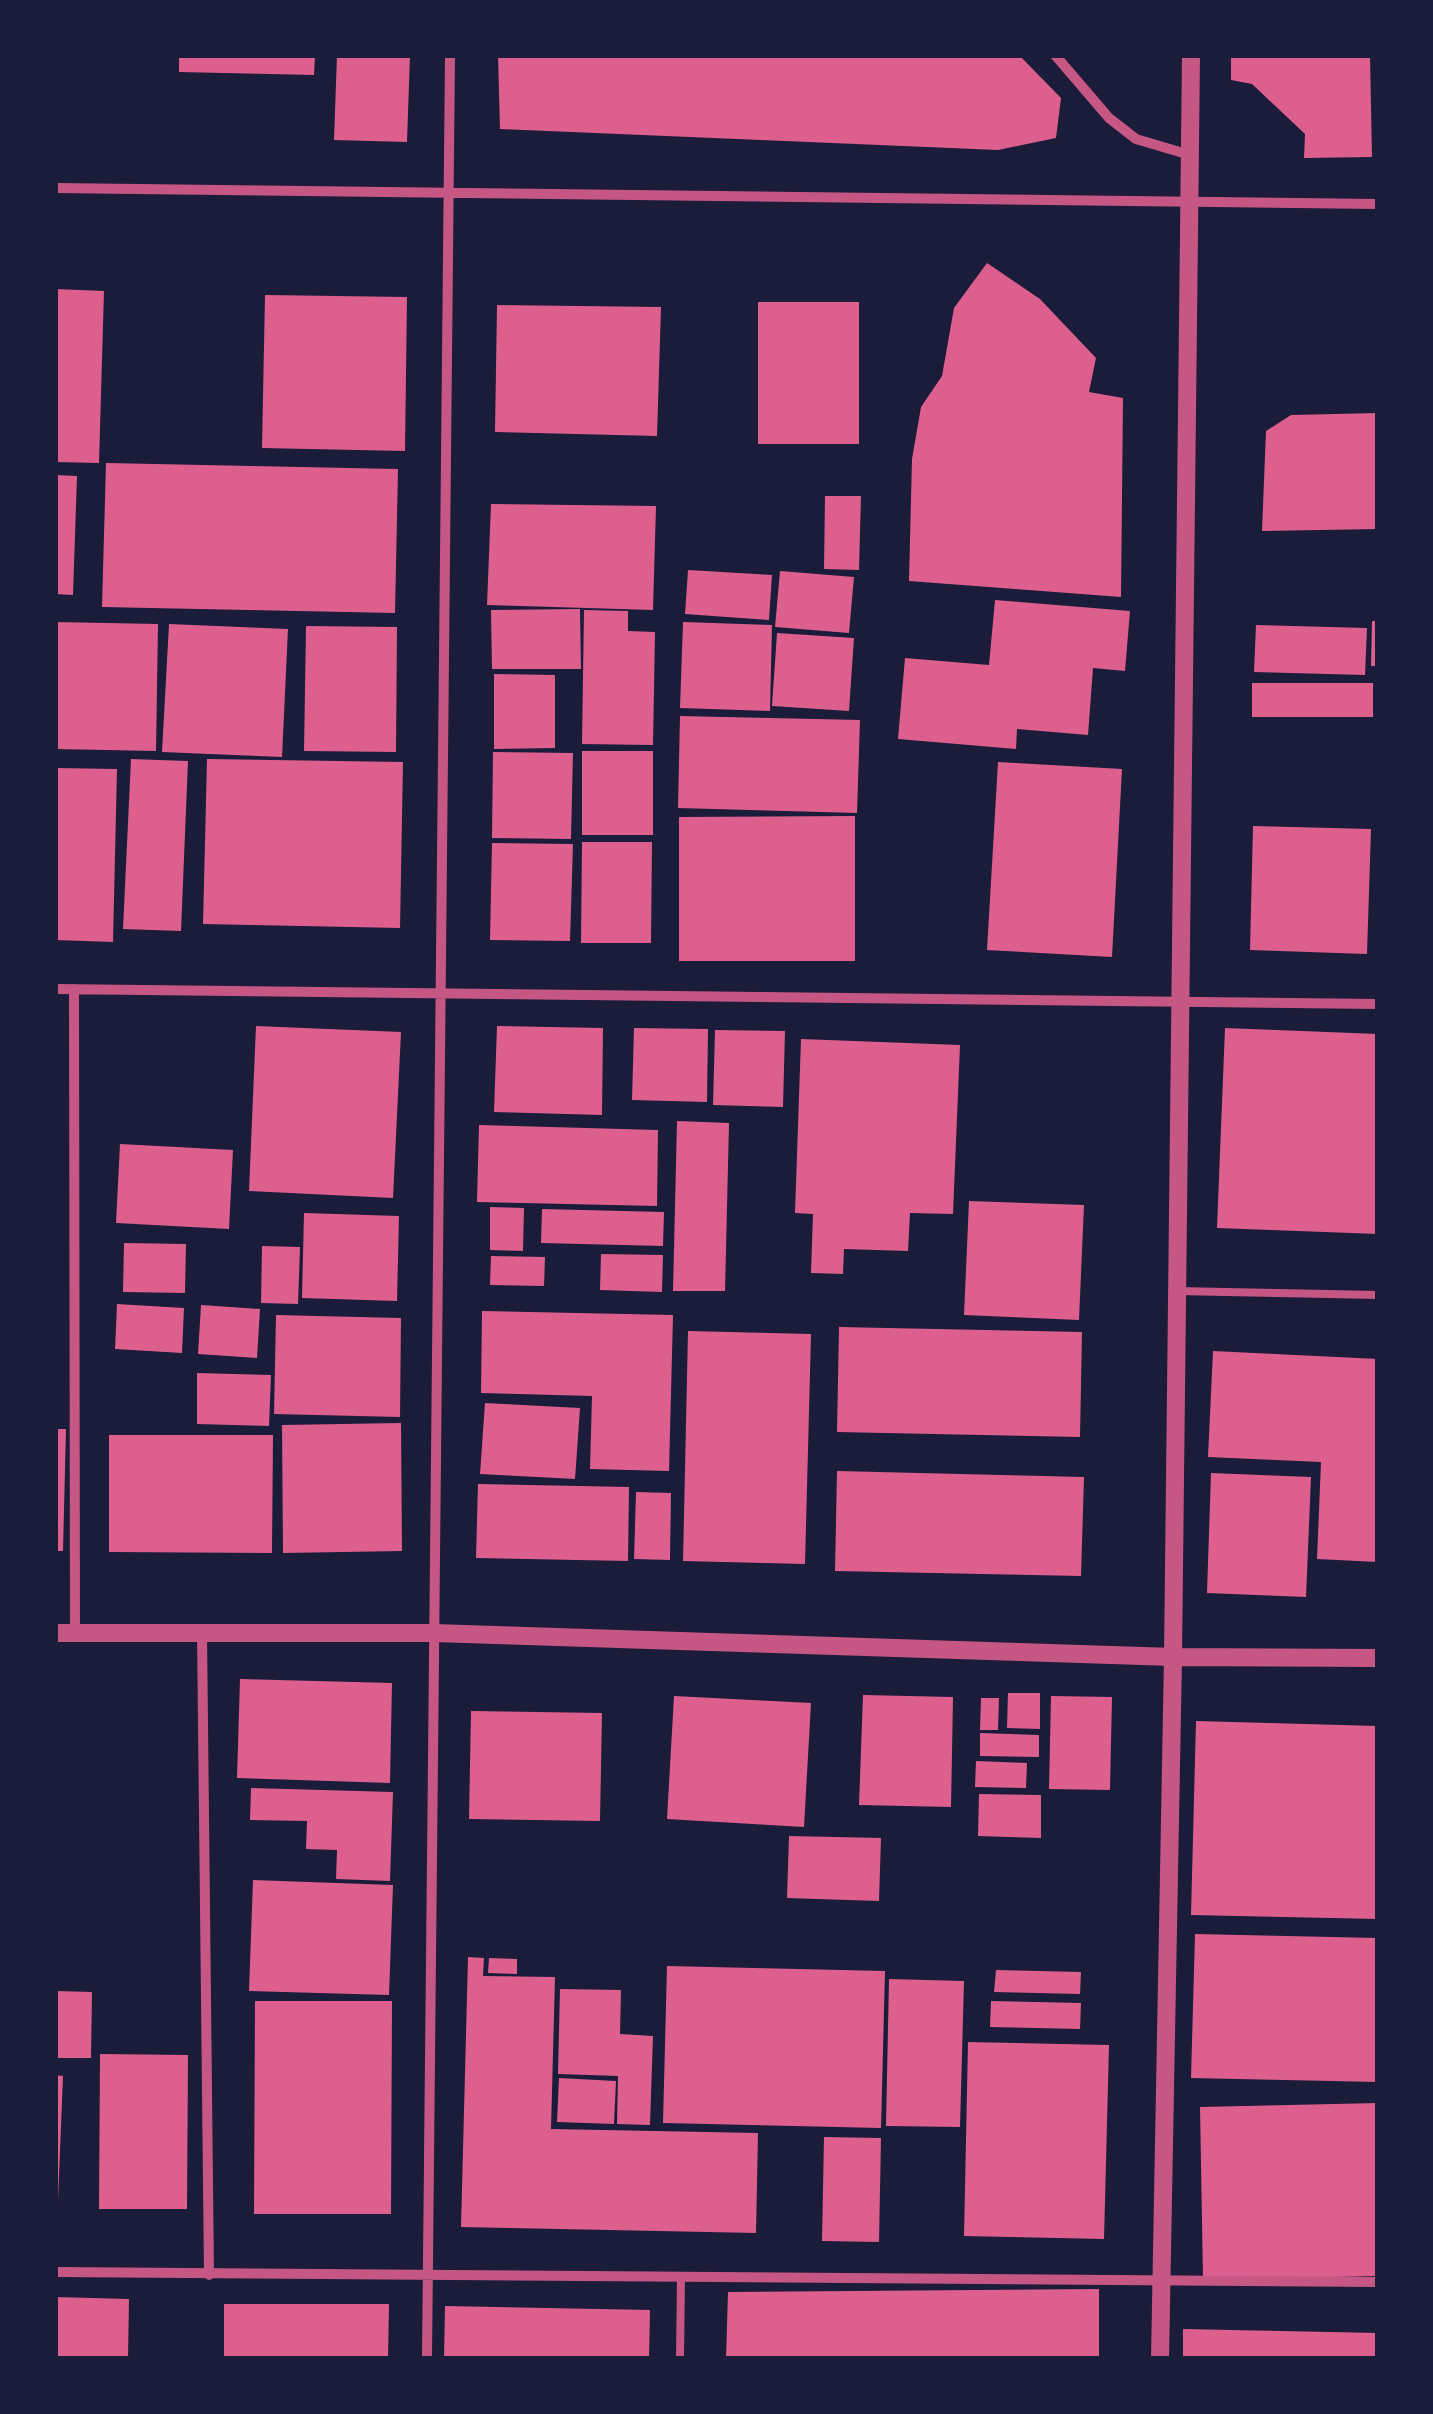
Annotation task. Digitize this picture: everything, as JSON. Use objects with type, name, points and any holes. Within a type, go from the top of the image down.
[{"type":"street","points":[[427,2359],[450,55]]},
{"type":"street","points":[[1055,55],[1109,118],[1136,140],[1191,155]]},
{"type":"street","points":[[1160,2359],[1173,1657],[1191,55]]},
{"type":"street","points":[[55,188],[1378,204]]},
{"type":"street","points":[[55,988],[1378,1004]]},
{"type":"street","points":[[74,989],[75,1632]]},
{"type":"street","points":[[55,1632],[434,1632],[1173,1657],[1378,1658]]},
{"type":"street","points":[[202,1632],[209,2275]]},
{"type":"street","points":[[55,2272],[427,2278],[681,2276],[1378,2282]]},
{"type":"lane","points":[[1176,1291],[1378,1296]]},
{"type":"lane","points":[[680,2359],[681,2276]]},
{"type":"building","points":[[179,55],[315,55],[314,75],[179,72]]},
{"type":"building","points":[[337,55],[410,55],[407,142],[334,140]]},
{"type":"building","points":[[498,55],[1019,55],[1061,98],[1056,138],[998,150],[500,129]]},
{"type":"building","points":[[1231,55],[1370,55],[1372,157],[1304,158],[1305,134],[1252,84],[1231,80]]},
{"type":"building","points":[[987,263],[1040,299],[1096,358],[1089,392],[1123,398],[1121,597],[909,581],[912,459],[921,407],[942,376],[954,308]]},
{"type":"building","points":[[55,289],[104,291],[99,463],[55,462]]},
{"type":"building","points":[[265,295],[407,297],[405,451],[262,448]]},
{"type":"building","points":[[758,302],[859,302],[859,444],[758,444]]},
{"type":"building","points":[[497,305],[661,307],[657,436],[495,432]]},
{"type":"building","points":[[1378,413],[1378,529],[1262,531],[1266,431],[1291,415]]},
{"type":"building","points":[[106,463],[398,469],[395,613],[102,607]]},
{"type":"building","points":[[55,475],[77,476],[73,595],[55,594]]},
{"type":"building","points":[[825,496],[861,496],[859,570],[824,569]]},
{"type":"building","points":[[491,504],[656,506],[653,610],[487,605]]},
{"type":"building","points":[[688,570],[772,575],[769,620],[685,614]]},
{"type":"building","points":[[780,571],[854,577],[849,633],[775,627]]},
{"type":"building","points":[[995,600],[1130,611],[1125,671],[1093,668],[1088,735],[1017,729],[1016,749],[898,739],[905,658],[989,665]]},
{"type":"building","points":[[580,609],[581,669],[492,669],[491,610]]},
{"type":"building","points":[[584,610],[628,611],[628,631],[655,632],[653,745],[582,744]]},
{"type":"building","points":[[1372,621],[1378,621],[1378,666],[1371,666]]},
{"type":"building","points":[[55,622],[158,624],[156,751],[55,749]]},
{"type":"building","points":[[683,622],[772,625],[770,711],[680,708]]},
{"type":"building","points":[[169,624],[288,629],[282,757],[162,752]]},
{"type":"building","points":[[1256,625],[1367,628],[1365,675],[1254,672]]},
{"type":"building","points":[[306,626],[397,627],[396,752],[304,751]]},
{"type":"building","points":[[777,633],[854,638],[849,711],[772,706]]},
{"type":"building","points":[[494,674],[555,675],[555,748],[494,749]]},
{"type":"building","points":[[1252,683],[1373,683],[1373,717],[1252,717]]},
{"type":"building","points":[[680,716],[860,720],[857,813],[678,808]]},
{"type":"building","points":[[582,751],[653,751],[653,835],[582,835]]},
{"type":"building","points":[[493,752],[573,753],[571,839],[492,838]]},
{"type":"building","points":[[131,759],[188,761],[181,931],[123,929]]},
{"type":"building","points":[[207,759],[403,762],[400,928],[203,924]]},
{"type":"building","points":[[998,762],[1122,769],[1112,957],[987,950]]},
{"type":"building","points":[[55,768],[117,769],[113,942],[55,940]]},
{"type":"building","points":[[855,816],[855,961],[679,961],[679,817]]},
{"type":"building","points":[[1253,826],[1371,829],[1367,954],[1250,950]]},
{"type":"building","points":[[582,842],[652,842],[651,943],[581,943]]},
{"type":"building","points":[[492,843],[573,844],[570,941],[490,940]]},
{"type":"building","points":[[256,1026],[401,1032],[393,1198],[249,1191]]},
{"type":"building","points":[[497,1026],[603,1028],[602,1115],[494,1112]]},
{"type":"building","points":[[634,1028],[708,1029],[707,1102],[632,1100]]},
{"type":"building","points":[[1225,1028],[1378,1034],[1378,1234],[1217,1228]]},
{"type":"building","points":[[715,1030],[785,1031],[783,1107],[713,1105]]},
{"type":"building","points":[[801,1039],[960,1045],[953,1214],[910,1213],[908,1251],[844,1249],[843,1274],[811,1273],[813,1214],[795,1213]]},
{"type":"building","points":[[677,1121],[729,1123],[725,1291],[673,1291]]},
{"type":"building","points":[[479,1125],[658,1130],[657,1206],[477,1202]]},
{"type":"building","points":[[120,1144],[233,1150],[229,1229],[116,1223]]},
{"type":"building","points":[[969,1201],[1084,1205],[1079,1320],[964,1315]]},
{"type":"building","points":[[490,1207],[524,1208],[523,1251],[490,1250]]},
{"type":"building","points":[[542,1209],[664,1212],[663,1246],[541,1243]]},
{"type":"building","points":[[304,1213],[399,1216],[397,1301],[302,1298]]},
{"type":"building","points":[[124,1243],[186,1244],[185,1293],[123,1292]]},
{"type":"building","points":[[262,1246],[300,1247],[298,1304],[261,1303]]},
{"type":"building","points":[[601,1254],[663,1255],[662,1292],[600,1290]]},
{"type":"building","points":[[491,1256],[545,1257],[544,1286],[490,1285]]},
{"type":"building","points":[[117,1304],[184,1308],[182,1353],[115,1349]]},
{"type":"building","points":[[201,1305],[260,1309],[257,1358],[198,1354]]},
{"type":"building","points":[[482,1311],[673,1315],[669,1471],[590,1469],[592,1396],[481,1393]]},
{"type":"building","points":[[276,1315],[401,1318],[400,1417],[274,1414]]},
{"type":"building","points":[[839,1327],[1082,1332],[1080,1437],[837,1432]]},
{"type":"building","points":[[688,1331],[811,1334],[805,1564],[683,1561]]},
{"type":"building","points":[[1213,1351],[1378,1359],[1378,1562],[1317,1559],[1321,1462],[1208,1457]]},
{"type":"building","points":[[197,1373],[271,1375],[269,1426],[197,1424]]},
{"type":"building","points":[[485,1403],[580,1408],[575,1479],[480,1474]]},
{"type":"building","points":[[401,1423],[402,1551],[283,1553],[282,1425]]},
{"type":"building","points":[[55,1429],[66,1429],[63,1551],[55,1551]]},
{"type":"building","points":[[109,1435],[273,1435],[272,1553],[109,1552]]},
{"type":"building","points":[[837,1471],[1084,1477],[1081,1576],[835,1571]]},
{"type":"building","points":[[1211,1473],[1311,1477],[1306,1597],[1207,1593]]},
{"type":"building","points":[[478,1484],[629,1487],[628,1561],[476,1558]]},
{"type":"building","points":[[636,1492],[671,1493],[670,1560],[634,1559]]},
{"type":"building","points":[[240,1679],[392,1683],[390,1783],[237,1778]]},
{"type":"building","points":[[1008,1693],[1040,1693],[1040,1729],[1007,1728]]},
{"type":"building","points":[[863,1695],[953,1697],[951,1807],[859,1805]]},
{"type":"building","points":[[674,1696],[811,1703],[804,1827],[667,1819]]},
{"type":"building","points":[[1051,1696],[1112,1697],[1110,1790],[1049,1789]]},
{"type":"building","points":[[981,1698],[999,1698],[998,1730],[980,1730]]},
{"type":"building","points":[[471,1711],[602,1713],[600,1821],[469,1819]]},
{"type":"building","points":[[1196,1721],[1378,1726],[1378,1919],[1191,1915]]},
{"type":"building","points":[[980,1733],[1039,1735],[1039,1757],[980,1756]]},
{"type":"building","points":[[976,1761],[1027,1763],[1026,1788],[975,1787]]},
{"type":"building","points":[[251,1788],[393,1792],[390,1881],[336,1879],[337,1850],[306,1849],[307,1821],[250,1820]]},
{"type":"building","points":[[979,1794],[1041,1795],[1041,1838],[978,1836]]},
{"type":"building","points":[[789,1836],[881,1838],[879,1901],[787,1898]]},
{"type":"building","points":[[253,1880],[393,1885],[389,1995],[249,1991]]},
{"type":"building","points":[[1195,1934],[1378,1938],[1378,2082],[1191,2078]]},
{"type":"building","points":[[468,1957],[484,1958],[483,1976],[555,1977],[551,2129],[758,2133],[756,2233],[461,2227]]},
{"type":"building","points":[[489,1958],[517,1959],[517,1974],[488,1973]]},
{"type":"building","points":[[667,1966],[885,1971],[881,2128],[663,2123]]},
{"type":"building","points":[[996,1970],[1081,1972],[1080,1994],[994,1992]]},
{"type":"building","points":[[889,1979],[964,1981],[960,2127],[886,2126]]},
{"type":"building","points":[[560,1989],[621,1990],[620,2034],[653,2036],[650,2125],[617,2124],[618,2076],[558,2074]]},
{"type":"building","points":[[55,1991],[92,1992],[91,2058],[55,2058]]},
{"type":"building","points":[[255,2001],[392,2001],[391,2214],[254,2214]]},
{"type":"building","points":[[991,2001],[1081,2003],[1080,2029],[990,2027]]},
{"type":"building","points":[[968,2042],[1109,2045],[1104,2239],[964,2236]]},
{"type":"building","points":[[100,2054],[188,2055],[187,2209],[99,2209]]},
{"type":"building","points":[[55,2075],[63,2076],[58,2201],[55,2201]]},
{"type":"building","points":[[559,2078],[616,2081],[614,2124],[557,2122]]},
{"type":"building","points":[[1378,2103],[1378,2276],[1203,2280],[1200,2107]]},
{"type":"building","points":[[824,2137],[881,2138],[879,2242],[822,2241]]},
{"type":"building","points":[[1099,2289],[1099,2359],[726,2359],[728,2292]]},
{"type":"building","points":[[55,2297],[129,2299],[128,2359],[55,2359]]},
{"type":"building","points":[[224,2304],[389,2304],[388,2359],[224,2359]]},
{"type":"building","points":[[445,2306],[650,2310],[649,2359],[444,2359]]},
{"type":"building","points":[[1183,2329],[1378,2333],[1378,2359],[1183,2359]]}]
